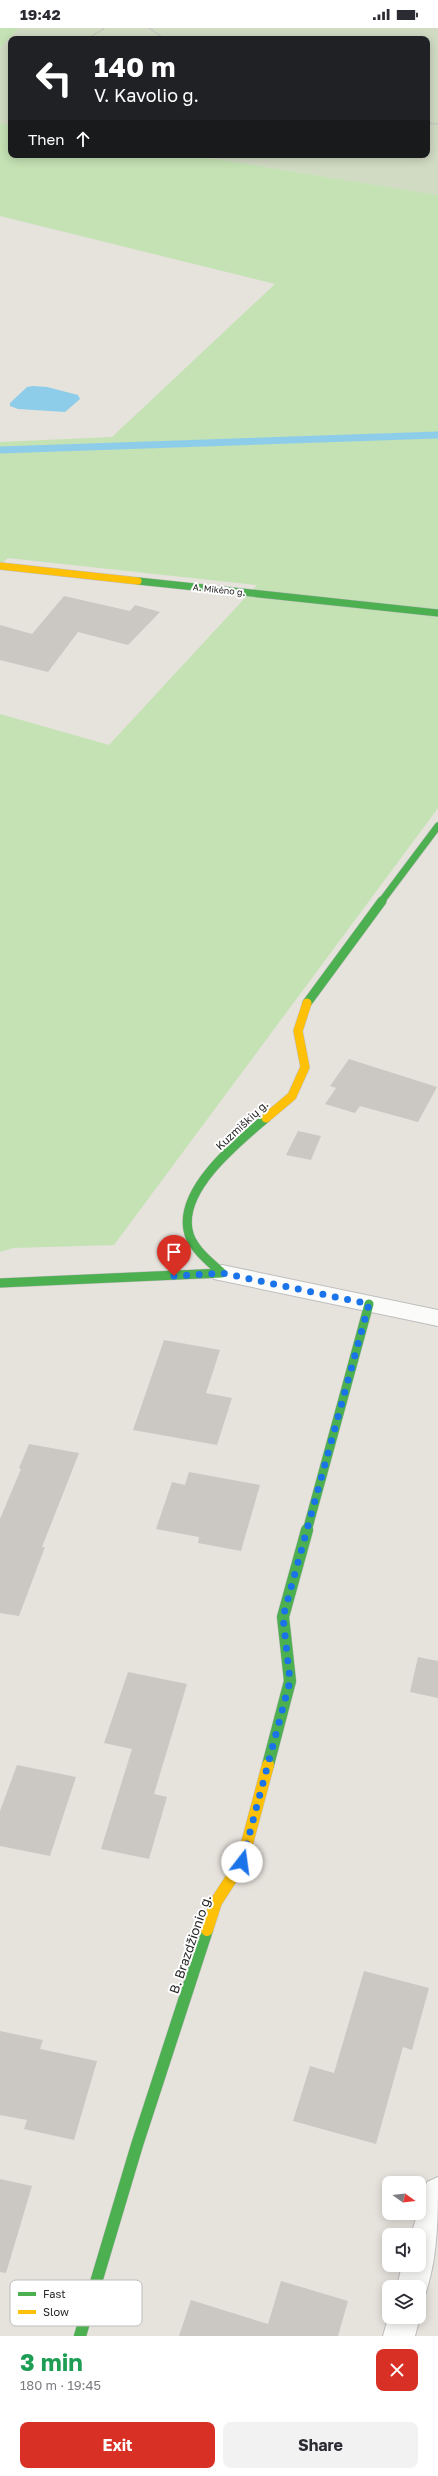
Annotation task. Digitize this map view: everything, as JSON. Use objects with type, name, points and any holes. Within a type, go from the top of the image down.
[{"type":"street","name":"A. Mikėno g.","points":[[0,566],[438,613]]},
{"type":"street","name":"Kuzmiškių g.","points":[[222,1273],[202,1254],[188,1230],[189,1205],[204,1182],[232,1148],[292,1096],[305,1067],[298,1032],[307,1004],[438,826]]},
{"type":"street","points":[[0,1283],[222,1273],[438,1318]]},
{"type":"street","name":"B. Brazdžionio g.","points":[[97,2280],[137,2145],[216,1902],[242,1862],[290,1681],[283,1617],[369,1304]]},
{"type":"street","points":[[426,2237],[438,2192]]},
{"type":"street","points":[[399,2336],[402,2324]]},
{"type":"street","name":"B. Brazdžionio g.","points":[[80,2336],[83,2326]]},
{"type":"path","points":[[92,36],[105,28]]},
{"type":"path","points":[[149,28],[161,36]]},
{"type":"green space","points":[[0,28],[19,28],[11,36],[8,36],[8,40],[0,48]]},
{"type":"green space","points":[[19,28],[438,28],[438,195],[211,158],[430,158],[430,36],[11,36]]},
{"type":"green space","points":[[8,40],[8,124],[0,123],[0,48]]},
{"type":"green space","points":[[0,123],[8,124],[8,158],[211,158],[438,195],[438,808],[114,1245],[13,1248],[0,1252],[0,714],[109,745],[257,585],[8,558],[0,565],[0,442],[112,437],[275,284],[0,216]]},
{"type":"water","points":[[27,387],[47,387],[78,395],[80,399],[65,412],[18,409],[10,406],[10,403]]},
{"type":"building","points":[[64,596],[130,611],[135,605],[160,612],[128,645],[78,632],[48,672],[0,660],[0,625],[32,634]]},
{"type":"building","points":[[349,1059],[437,1087],[418,1122],[360,1106],[355,1113],[325,1104],[336,1088],[330,1086]]},
{"type":"building","points":[[298,1131],[321,1136],[311,1160],[286,1155]]},
{"type":"building","points":[[164,1340],[220,1350],[206,1393],[232,1398],[217,1445],[133,1430]]},
{"type":"building","points":[[29,1444],[79,1453],[42,1547],[45,1547],[19,1616],[0,1613],[0,1519],[21,1469],[19,1468]]},
{"type":"building","points":[[189,1472],[260,1485],[241,1551],[198,1543],[199,1537],[156,1529],[172,1482],[185,1485]]},
{"type":"building","points":[[418,1657],[438,1661],[438,1698],[410,1692]]},
{"type":"building","points":[[128,1672],[187,1684],[154,1794],[167,1797],[149,1859],[101,1849],[132,1749],[104,1743]]},
{"type":"building","points":[[17,1765],[76,1777],[50,1856],[0,1846],[0,1811]]},
{"type":"building","points":[[364,1971],[429,1988],[412,2050],[403,2047],[376,2144],[293,2121],[310,2066],[334,2073]]},
{"type":"building","points":[[0,2031],[43,2040],[40,2049],[97,2061],[74,2140],[24,2129],[27,2120],[0,2115]]},
{"type":"building","points":[[0,2179],[32,2186],[6,2273],[0,2272]]},
{"type":"building","points":[[281,2281],[348,2301],[338,2336],[179,2336],[191,2300],[268,2324]]},
{"type":"waterway","points":[[0,450],[438,435]]},
{"type":"traffic: fast","points":[[138,581],[438,613]]},
{"type":"traffic: fast","points":[[307,1003],[438,826]]},
{"type":"traffic: fast","points":[[0,1283],[222,1273],[202,1254],[193,1242],[188,1230],[188,1215],[193,1199],[202,1183],[214,1168],[266,1118]]},
{"type":"traffic: fast","points":[[268,1765],[290,1681],[283,1617],[369,1304]]},
{"type":"traffic: fast","points":[[97,2280],[137,2145],[207,1930]]},
{"type":"traffic: fast","points":[[80,2336],[83,2326]]},
{"type":"traffic: slow","points":[[0,566],[138,581]]},
{"type":"traffic: slow","points":[[266,1118],[292,1096],[305,1067],[298,1031],[307,1003]]},
{"type":"traffic: slow","points":[[207,1930],[216,1902],[242,1862],[268,1765]]},
{"type":"route","points":[[174,1276],[222,1273],[369,1304],[283,1617],[290,1681],[242,1862]]}]
